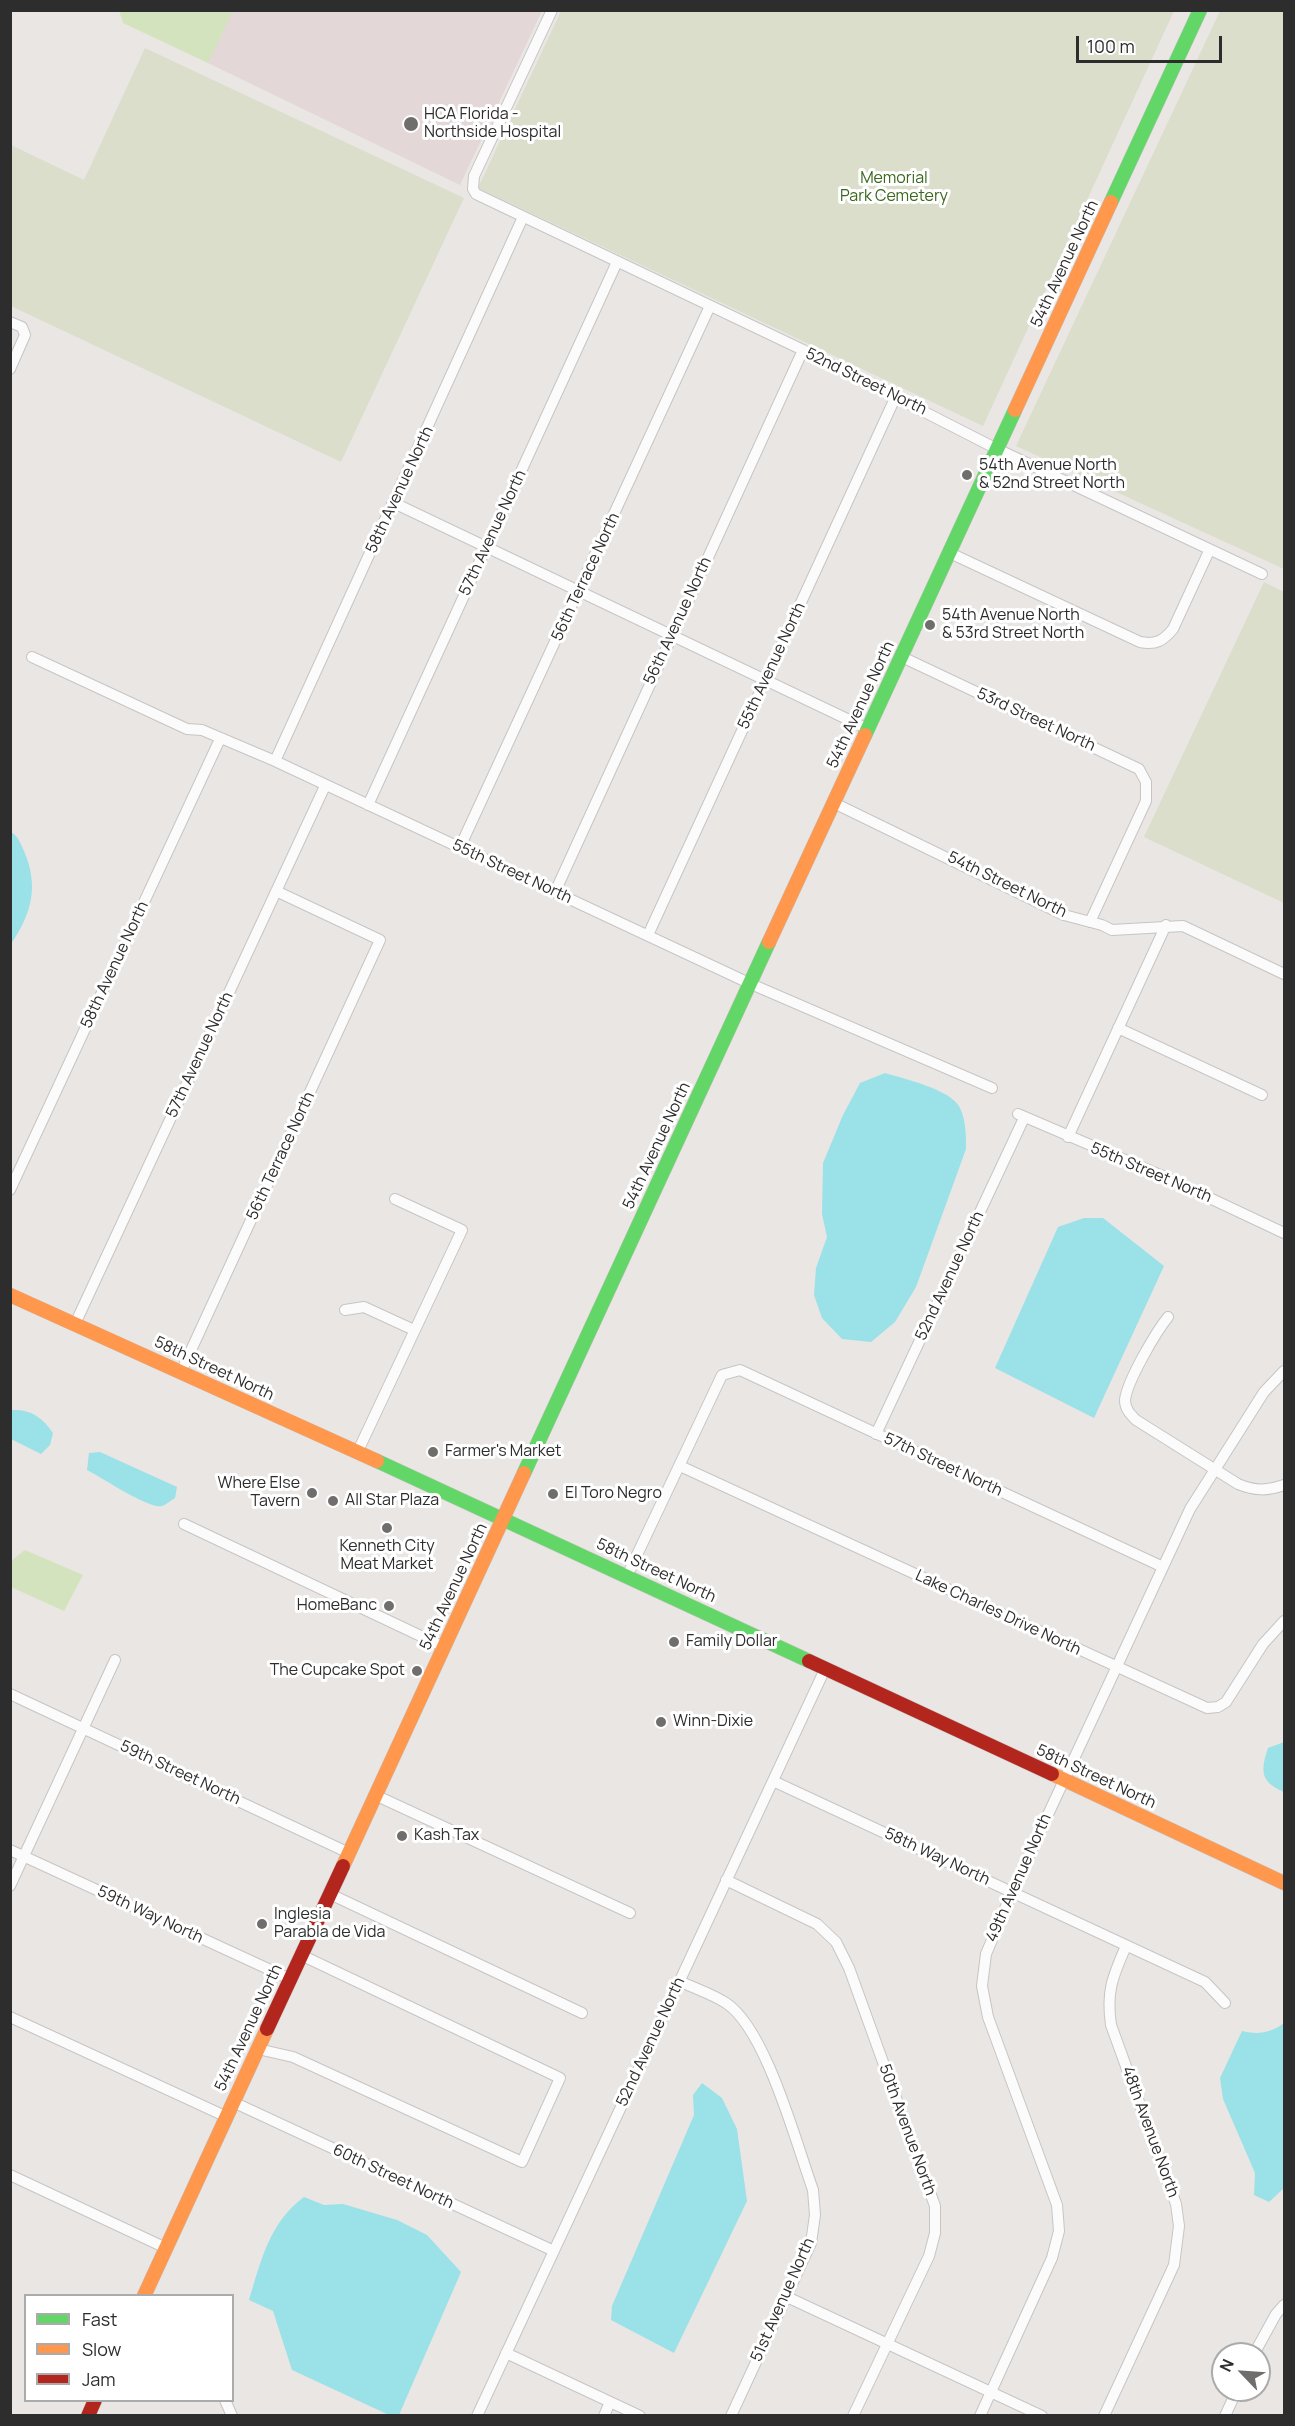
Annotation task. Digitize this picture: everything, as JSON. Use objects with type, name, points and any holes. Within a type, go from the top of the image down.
[{"type":"main road","name":"54th Avenue North","points":[[144,2294],[1200,10]]},
{"type":"main road","name":"58th Street North","points":[[10,1295],[504,1518],[1284,1883]]},
{"type":"street","name":"52nd Street North","points":[[552,10],[474,176],[473,189],[476,194],[896,396],[998,450],[1262,574]]},
{"type":"street","name":"58th Avenue North","points":[[275,761],[523,217]]},
{"type":"street","name":"57th Avenue North","points":[[368,805],[617,261]]},
{"type":"street","name":"56th Terrace North","points":[[460,848],[710,306]]},
{"type":"street","points":[[10,322],[24,330],[24,340],[10,369]]},
{"type":"street","name":"56th Avenue North","points":[[555,892],[802,350]]},
{"type":"street","name":"55th Avenue North","points":[[648,935],[896,396]]},
{"type":"street","points":[[394,503],[868,729]]},
{"type":"street","points":[[950,553],[1140,642],[1152,645],[1166,638],[1173,629],[1209,551]]},
{"type":"street","name":"55th Street North","points":[[32,657],[187,729],[202,730],[275,761],[751,984],[992,1088]]},
{"type":"street","name":"53rd Street North","points":[[902,657],[1139,769],[1146,782],[1146,801],[1090,922]]},
{"type":"street","name":"58th Avenue North","points":[[10,1190],[220,739]]},
{"type":"street","name":"57th Avenue North","points":[[75,1324],[325,786]]},
{"type":"street","name":"54th Street North","points":[[834,803],[1064,915],[1112,930],[1150,929],[1166,925],[1183,926],[1284,974]]},
{"type":"street","name":"56th Terrace North","points":[[181,1372],[380,940],[276,891]]},
{"type":"street","points":[[1068,1137],[1166,925]]},
{"type":"street","points":[[1118,1028],[1262,1095]]},
{"type":"street","name":"55th Street North","points":[[1021,1116],[1165,1177],[1284,1232]]},
{"type":"street","name":"52nd Avenue North","points":[[876,1434],[1021,1116]]},
{"type":"street","points":[[357,1453],[462,1230],[395,1199]]},
{"type":"street","points":[[345,1310],[364,1307],[414,1330]]},
{"type":"street","points":[[1168,1317],[1148,1348],[1129,1389],[1125,1400],[1127,1410],[1136,1420],[1252,1490],[1270,1490],[1284,1485]]},
{"type":"street","name":"57th Street North","points":[[680,1466],[722,1375],[740,1370],[1163,1567]]},
{"type":"street","name":"49th Avenue North","points":[[980,2415],[1052,2258],[1059,2231],[1057,2205],[988,2017],[982,1986],[986,1954],[1063,1779],[1190,1509],[1264,1392],[1284,1371]]},
{"type":"street","points":[[627,1576],[680,1466]]},
{"type":"street","name":"Lake Charles Drive North","points":[[680,1466],[1197,1705],[1218,1707],[1226,1702],[1263,1644],[1284,1621]]},
{"type":"street","points":[[184,1524],[444,1647]]},
{"type":"street","points":[[10,1886],[115,1660]]},
{"type":"street","name":"52nd Avenue North","points":[[477,2415],[825,1669]]},
{"type":"street","name":"59th Street North","points":[[10,1694],[349,1853]]},
{"type":"street","name":"58th Way North","points":[[773,1781],[1205,1982],[1225,2003]]},
{"type":"street","points":[[375,1795],[630,1913]]},
{"type":"street","name":"59th Way North","points":[[10,1850],[290,1979]]},
{"type":"street","name":"50th Avenue North","points":[[726,1880],[816,1924],[836,1942],[849,1968],[934,2206],[935,2233],[929,2256],[853,2415]]},
{"type":"street","points":[[330,1894],[582,2013]]},
{"type":"street","name":"48th Avenue North","points":[[1104,2415],[1174,2265],[1179,2226],[1176,2204],[1111,2025],[1108,2001],[1111,1981],[1126,1946]]},
{"type":"street","points":[[258,2049],[292,2056],[522,2162],[560,2078],[301,1955]]},
{"type":"street","name":"51st Avenue North","points":[[679,1981],[726,2003],[741,2015],[761,2046],[813,2190],[815,2215],[811,2243],[731,2415]]},
{"type":"street","points":[[10,2017],[227,2117]]},
{"type":"street","name":"60th Street North","points":[[233,2102],[554,2251]]},
{"type":"street","points":[[10,2175],[166,2248]]},
{"type":"street","points":[[787,2297],[1042,2415]]},
{"type":"street","points":[[1261,2342],[1276,2314],[1284,2305]]},
{"type":"street","points":[[506,2353],[640,2415]]},
{"type":"street","points":[[604,2415],[610,2402]]},
{"type":"shaded area","name":"HCA Florida - Northside Hospital","points":[[221,10],[542,11],[460,185],[208,63],[162,27]]},
{"type":"green space","points":[[119,10],[233,11],[208,63],[123,23]]},
{"type":"green space","name":"Memorial Park Cemetery","points":[[561,11],[1174,11],[983,426],[478,188]]},
{"type":"green space","points":[[1220,11],[1284,11],[1284,569],[1016,446]]},
{"type":"green space","points":[[145,48],[464,198],[341,462],[11,306],[11,145],[84,180]]},
{"type":"green space","points":[[1264,582],[1284,592],[1284,903],[1144,837]]},
{"type":"green space","points":[[25,1550],[83,1575],[64,1611],[11,1587],[11,1561]]},
{"type":"water","points":[[11,832],[18,838],[29,864],[32,888],[24,921],[11,944]]},
{"type":"water","points":[[885,1073],[937,1090],[955,1101],[963,1118],[966,1149],[916,1287],[895,1322],[871,1342],[842,1339],[822,1318],[814,1295],[816,1268],[827,1237],[822,1214],[823,1163],[843,1115],[860,1083]]},
{"type":"water","points":[[1084,1218],[1103,1218],[1164,1266],[1094,1418],[995,1368],[1058,1227]]},
{"type":"water","points":[[11,1410],[35,1415],[53,1433],[50,1445],[41,1454],[11,1439]]},
{"type":"water","points":[[100,1452],[177,1487],[175,1498],[162,1506],[155,1506],[136,1498],[87,1470],[89,1453]]},
{"type":"water","points":[[1284,1742],[1284,1792],[1267,1780],[1263,1770],[1268,1748]]},
{"type":"water","points":[[1284,2023],[1284,2188],[1269,2202],[1254,2195],[1255,2173],[1223,2099],[1220,2078],[1242,2031],[1264,2032]]},
{"type":"water","points":[[702,2083],[722,2098],[737,2129],[747,2201],[674,2353],[611,2320],[612,2306],[694,2115],[693,2095]]},
{"type":"water","points":[[304,2197],[324,2205],[343,2204],[397,2220],[427,2235],[461,2272],[399,2415],[389,2415],[292,2370],[273,2311],[249,2300],[262,2257],[274,2231],[292,2207]]},
{"type":"traffic: fast","points":[[1111,202],[1200,10]]},
{"type":"traffic: fast","points":[[865,735],[1015,410]]},
{"type":"traffic: fast","points":[[524,1473],[769,942]]},
{"type":"traffic: fast","points":[[377,1461],[809,1661]]},
{"type":"traffic: slow","points":[[1015,410],[1111,202]]},
{"type":"traffic: slow","points":[[769,942],[865,735]]},
{"type":"traffic: slow","points":[[10,1295],[377,1461]]},
{"type":"traffic: slow","points":[[343,1866],[524,1473]]},
{"type":"traffic: slow","points":[[1052,1774],[1284,1883]]},
{"type":"traffic: slow","points":[[145,2294],[267,2029]]},
{"type":"traffic: jam","points":[[809,1661],[1052,1774]]},
{"type":"traffic: jam","points":[[267,2029],[343,1866]]},
{"type":"traffic: jam","points":[[88,2416],[94,2402]]},
{"type":"place","name":"HCA Florida - Northside Hospital","points":[[411,124]]},
{"type":"place","name":"54th Avenue North & 52nd Street North","points":[[967,475]]},
{"type":"place","name":"54th Avenue North & 53rd Street North","points":[[930,625]]},
{"type":"place","name":"Farmer's Market","points":[[433,1452]]},
{"type":"place","name":"Where Else Tavern","points":[[312,1493]]},
{"type":"place","name":"El Toro Negro","points":[[553,1494]]},
{"type":"place","name":"All Star Plaza","points":[[333,1501]]},
{"type":"place","name":"Kenneth City Meat Market","points":[[387,1528]]},
{"type":"place","name":"HomeBanc","points":[[389,1606]]},
{"type":"place","name":"Family Dollar","points":[[674,1642]]},
{"type":"place","name":"The Cupcake Spot","points":[[417,1671]]},
{"type":"place","name":"Winn-Dixie","points":[[661,1722]]},
{"type":"place","name":"Kash Tax","points":[[402,1836]]},
{"type":"place","name":"Inglesia Parabla de Vida","points":[[262,1924]]}]
